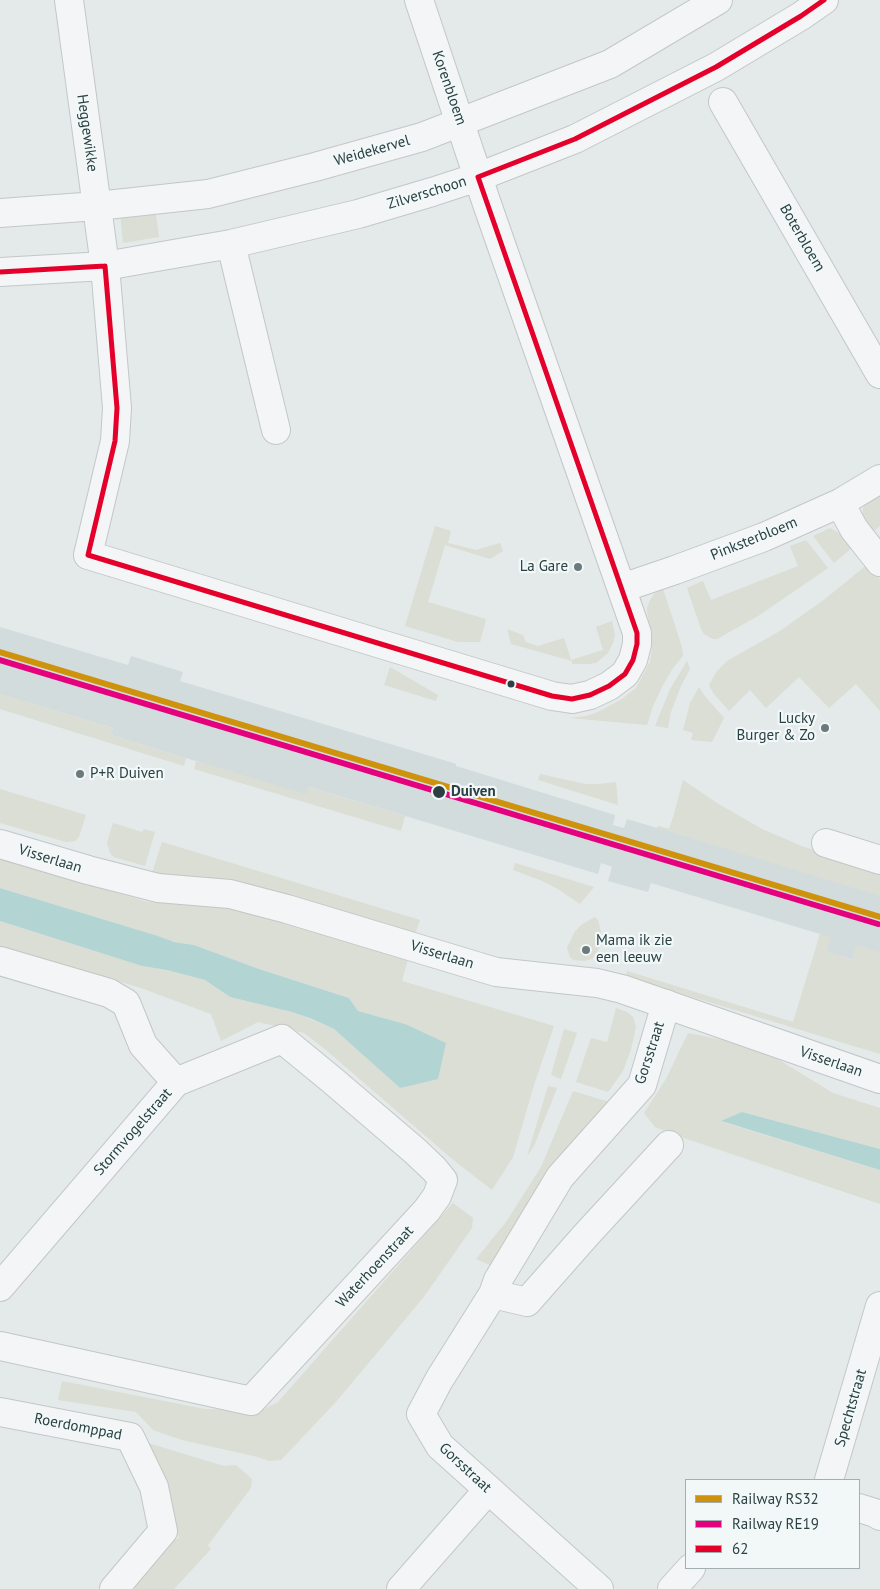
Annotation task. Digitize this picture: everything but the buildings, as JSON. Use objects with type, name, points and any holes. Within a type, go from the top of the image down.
[{"type":"street","name":"Heggewikke","points":[[69,0],[105,266],[117,408],[115,441],[88,556],[552,696],[572,699],[590,695],[609,686],[625,674]]},
{"type":"street","name":"Korenbloem","points":[[419,0],[478,177],[637,633],[634,660],[625,674]]},
{"type":"street","name":"Weidekervel","points":[[0,213],[97,206],[208,194],[315,167],[414,139],[610,64],[718,0]]},
{"type":"street","name":"Zilverschoon","points":[[0,272],[105,266],[231,244],[358,214],[478,177],[575,139],[716,66],[801,16],[824,0]]},
{"type":"street","name":"Boterbloem","points":[[723,102],[880,374]]},
{"type":"street","points":[[231,244],[276,430]]},
{"type":"street","name":"Pinksterbloem","points":[[622,588],[764,537],[840,503],[880,479]]},
{"type":"street","points":[[840,503],[854,530],[880,562]]},
{"type":"street","points":[[826,843],[880,860]]},
{"type":"street","name":"Visserlaan","points":[[0,844],[158,888],[230,894],[297,912],[496,972],[596,983],[622,989],[880,1079]]},
{"type":"street","name":"Stormvogelstraat","points":[[0,961],[109,993],[126,1003],[143,1045],[176,1082],[0,1287]]},
{"type":"street","name":"Gorsstraat","points":[[599,1589],[440,1446],[421,1414],[439,1380],[493,1294],[498,1280],[560,1177],[642,1085],[666,1004]]},
{"type":"street","name":"Waterhoenstraat","points":[[0,1346],[251,1401],[427,1210],[437,1196],[443,1180],[434,1169],[340,1086],[282,1040],[176,1082]]},
{"type":"street","points":[[493,1294],[527,1302],[669,1145]]},
{"type":"street","name":"Spechtstraat","points":[[829,1479],[880,1306]]},
{"type":"street","name":"Roerdomppad","points":[[0,1412],[130,1437],[154,1487],[163,1531],[114,1589]]},
{"type":"street","points":[[401,1589],[488,1490]]},
{"type":"street","points":[[860,1508],[880,1516]]},
{"type":"street","points":[[672,1589],[690,1569]]},
{"type":"shaded area","points":[[155,207],[159,237],[123,243],[120,213]]},
{"type":"shaded area","points":[[880,491],[880,526],[870,534],[862,516],[863,509],[865,503]]},
{"type":"shaded area","points":[[435,526],[451,531],[448,543],[476,550],[500,543],[503,551],[490,559],[445,545],[428,602],[486,619],[480,642],[458,642],[405,626]]},
{"type":"shaded area","points":[[830,528],[842,535],[853,547],[834,563],[813,536]]},
{"type":"shaded area","points":[[806,540],[828,568],[758,616],[717,639],[704,634],[687,588],[703,581],[711,600],[798,566],[790,546]]},
{"type":"shaded area","points":[[868,564],[880,579],[880,711],[856,684],[829,708],[799,677],[766,708],[750,690],[729,711],[714,694],[709,685],[717,671],[727,661],[780,631],[825,599]]},
{"type":"shaded area","points":[[663,589],[682,647],[683,656],[663,685],[647,725],[570,718],[587,716],[600,711],[622,699],[636,688],[650,662],[652,631],[647,608],[655,593]]},
{"type":"shaded area","points":[[612,621],[615,635],[608,653],[596,663],[588,664],[572,664],[572,661],[511,644],[507,629],[523,635],[526,642],[538,646],[564,638],[571,660],[603,650],[596,627]]},
{"type":"shaded area","points":[[0,627],[128,665],[131,656],[183,672],[180,681],[450,762],[456,764],[456,766],[615,815],[613,825],[624,828],[627,819],[657,828],[658,826],[669,829],[673,818],[880,881],[880,968],[816,949],[820,934],[651,883],[648,892],[608,881],[612,867],[601,863],[598,874],[309,787],[306,795],[111,735],[113,728],[0,694]]},
{"type":"shaded area","points":[[687,661],[690,669],[671,712],[668,728],[655,726],[670,689]]},
{"type":"shaded area","points":[[390,667],[438,695],[436,701],[384,685]]},
{"type":"shaded area","points":[[699,687],[724,718],[712,742],[691,740],[693,733],[683,730],[690,703]]},
{"type":"shaded area","points":[[0,694],[113,728],[111,735],[186,758],[184,766],[0,709]]},
{"type":"shaded area","points":[[196,761],[306,794],[308,787],[405,816],[401,831],[194,769]]},
{"type":"shaded area","points":[[540,774],[585,784],[616,782],[618,805],[538,780]]},
{"type":"shaded area","points":[[683,780],[717,803],[762,829],[804,847],[880,870],[880,896],[657,828],[658,826],[670,829]]},
{"type":"shaded area","points":[[0,789],[86,815],[79,837],[75,841],[66,842],[0,823]]},
{"type":"shaded area","points":[[113,823],[142,832],[144,829],[155,832],[145,866],[114,857],[110,853],[107,843]]},
{"type":"shaded area","points":[[162,842],[420,920],[415,934],[274,891],[238,882],[151,876]]},
{"type":"shaded area","points":[[0,858],[148,902],[223,906],[408,959],[402,981],[554,1026],[513,1157],[492,1190],[451,1158],[304,1033],[258,1022],[221,1041],[211,1014],[141,988],[0,946],[0,921],[142,966],[167,970],[205,980],[230,997],[293,1012],[334,1029],[400,1088],[405,1024],[358,1011],[349,998],[259,969],[194,945],[174,942],[0,888]]},
{"type":"shaded area","points":[[515,863],[594,887],[580,904],[558,889],[513,870]]},
{"type":"shaded area","points":[[595,917],[598,920],[602,944],[592,959],[584,961],[573,960],[567,948],[574,933],[581,925]]},
{"type":"shaded area","points":[[820,934],[831,937],[827,952],[852,960],[856,945],[880,952],[880,1054],[626,977],[627,971],[793,1022]]},
{"type":"shaded area","points":[[616,1008],[627,1012],[633,1017],[636,1027],[623,1071],[608,1092],[576,1082],[591,1038],[607,1042]]},
{"type":"shaded area","points":[[564,1029],[577,1033],[561,1079],[551,1075]]},
{"type":"shaded area","points":[[688,1033],[723,1040],[776,1058],[833,1093],[880,1108],[880,1149],[742,1112],[722,1122],[880,1170],[880,1204],[655,1127],[644,1113],[666,1079]]},
{"type":"shaded area","points":[[548,1086],[557,1088],[534,1146],[527,1156]]},
{"type":"shaded area","points":[[573,1091],[609,1102],[492,1266],[476,1259],[506,1222],[541,1167]]},
{"type":"shaded area","points":[[453,1203],[473,1218],[472,1228],[423,1298],[335,1403],[281,1460],[269,1461],[182,1440],[153,1430],[136,1412],[58,1400],[62,1381],[205,1409],[262,1410],[278,1402]]},
{"type":"shaded area","points":[[148,1443],[224,1466],[236,1465],[252,1479],[251,1488],[208,1545],[211,1549],[174,1589],[132,1589],[175,1539],[179,1538],[157,1462]]},
{"type":"water","points":[[0,888],[174,942],[194,945],[259,969],[349,998],[358,1011],[405,1024],[446,1043],[438,1079],[400,1088],[334,1029],[312,1019],[292,1012],[230,997],[205,980],[167,970],[142,966],[0,921]]},
{"type":"water","points":[[742,1112],[880,1149],[880,1170],[721,1121]]},
{"type":"rail line","name":"RS32","points":[[0,652],[880,917]]},
{"type":"rail line","name":"RE19","points":[[0,660],[878,924]]},
{"type":"transit line","name":"62","points":[[478,177],[575,139],[716,67],[824,0]]},
{"type":"transit line","name":"62","points":[[105,266],[117,408],[115,441],[88,555],[552,696],[572,699],[590,695],[609,686],[625,674],[633,660],[637,644],[637,633],[478,177]]},
{"type":"transit line","name":"62","points":[[0,272],[105,266]]},
{"type":"place","name":"La Gare","points":[[578,567]]},
{"type":"place","name":"Lucky Burger & Zo","points":[[825,728]]},
{"type":"place","name":"P+R Duiven","points":[[80,774]]},
{"type":"place","name":"Duiven","points":[[439,792]]},
{"type":"place","name":"Mama ik zie een leeuw","points":[[586,950]]}]
